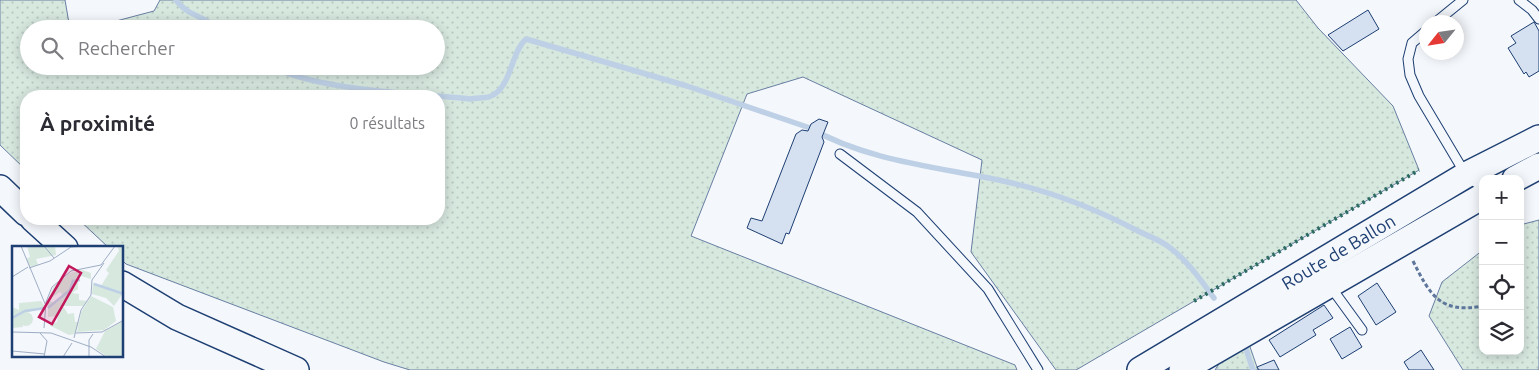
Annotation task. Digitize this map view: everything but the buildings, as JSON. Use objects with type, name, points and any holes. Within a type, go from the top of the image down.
[{"type":"main road","name":"Route de Ballon","points":[[1140,370],[1184,365],[1323,275],[1475,182],[1539,138]]},
{"type":"main road","points":[[1522,175],[1539,166]]},
{"type":"main road","points":[[0,188],[20,207]]},
{"type":"main road","name":"Route de Ballon","points":[[1323,275],[1404,242],[1479,198]]},
{"type":"main road","points":[[40,225],[63,246]]},
{"type":"main road","points":[[124,285],[177,317],[296,370]]},
{"type":"lane","points":[[1445,15],[1463,0]]},
{"type":"lane","points":[[1519,0],[1532,10],[1539,20]]},
{"type":"lane","points":[[1419,37],[1412,43],[1408,59],[1410,75],[1419,96],[1475,182]]},
{"type":"lane","points":[[840,154],[918,212],[988,289],[1038,370]]},
{"type":"lane","points":[[1323,275],[1362,330]]},
{"type":"path","points":[[1404,242],[1427,288],[1435,299],[1446,305],[1464,310],[1479,307]]},
{"type":"shaded area","points":[[0,0],[65,0],[68,20],[20,20],[20,75],[445,75],[445,20],[120,20],[154,11],[160,0],[1296,0],[1318,28],[1393,106],[1419,170],[1076,370],[1056,370],[971,252],[982,160],[803,77],[747,94],[691,236],[1015,365],[1017,370],[410,370],[384,362],[126,264],[124,262],[124,246],[107,246],[84,225],[445,225],[445,90],[20,90],[20,164],[0,145]]},
{"type":"shaded area","points":[[1539,220],[1539,370],[1463,370],[1429,316],[1442,282],[1479,253],[1479,355],[1524,355],[1524,224]]},
{"type":"shaded area","points":[[1249,344],[1258,370],[1215,370],[1222,359]]},
{"type":"waterway","points":[[176,0],[185,9],[204,20]]},
{"type":"waterway","points":[[445,97],[484,98],[497,93],[507,79],[517,53],[526,39],[687,86],[810,128],[832,139],[879,156],[1021,185],[1072,202],[1106,215],[1158,240],[1176,252],[1214,298]]},
{"type":"waterway","points":[[294,75],[314,81],[367,90]]},
{"type":"waterway","points":[[1246,349],[1253,370]]},
{"type":"hedge","points":[[1194,301],[1419,170]]}]
